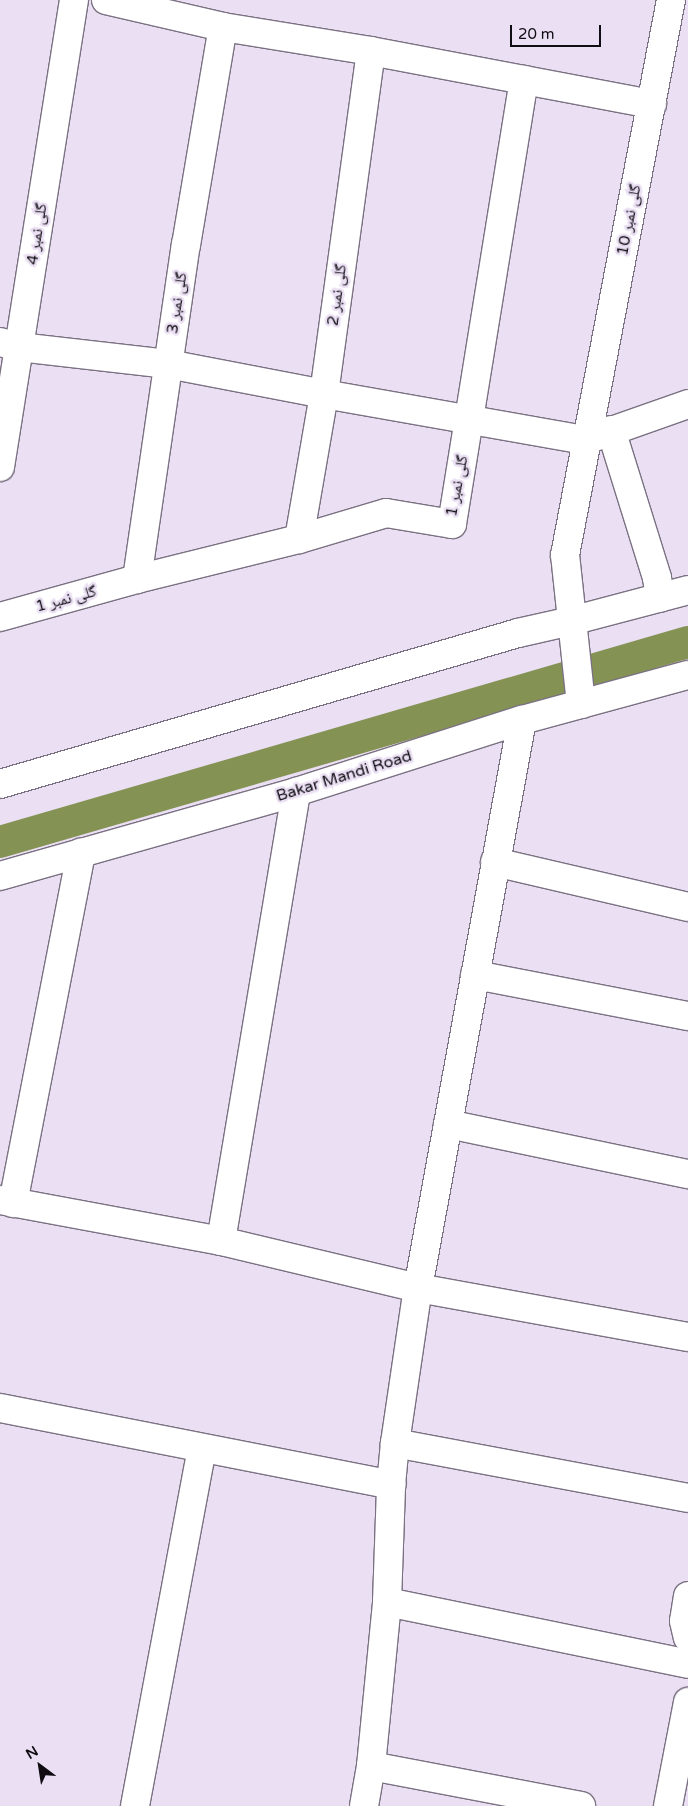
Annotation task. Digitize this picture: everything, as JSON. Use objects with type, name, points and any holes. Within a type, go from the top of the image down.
[{"type":"street","name":"گلی نمبر 4","points":[[0,467],[10,344],[74,0]]},
{"type":"street","points":[[106,0],[222,27],[371,50],[652,104]]},
{"type":"street","name":"گلی نمبر 10","points":[[581,704],[565,555],[671,0]]},
{"type":"street","name":"گلی نمبر 3","points":[[137,580],[168,364],[222,27]]},
{"type":"street","name":"گلی نمبر 2","points":[[299,539],[324,394],[371,50]]},
{"type":"street","name":"گلی نمبر 1","points":[[0,617],[299,539],[386,513],[452,524],[524,80]]},
{"type":"street","points":[[10,344],[168,364],[324,394],[586,440],[688,404]]},
{"type":"street","points":[[611,430],[657,578],[660,598]]},
{"type":"street","points":[[0,784],[518,633],[571,622],[688,590]]},
{"type":"street","name":"Bakar Mandi Road","points":[[0,876],[296,792],[522,720],[688,675]]},
{"type":"street","points":[[364,1806],[371,1766],[387,1602],[391,1485],[395,1443],[418,1288],[522,720]]},
{"type":"street","points":[[222,1242],[296,792]]},
{"type":"street","points":[[81,852],[7,1202],[222,1242],[418,1288],[688,1336]]},
{"type":"street","points":[[496,862],[688,907]]},
{"type":"street","points":[[475,975],[688,1016]]},
{"type":"street","points":[[448,1124],[688,1174]]},
{"type":"street","points":[[0,1408],[391,1485]]},
{"type":"street","points":[[395,1443],[688,1498]]},
{"type":"street","points":[[135,1806],[202,1449]]},
{"type":"street","points":[[688,1596],[684,1621],[688,1638]]},
{"type":"street","points":[[387,1602],[688,1664]]},
{"type":"street","points":[[668,1806],[688,1702]]},
{"type":"street","points":[[371,1766],[581,1806]]},
{"type":"waterway","points":[[0,842],[688,642]]}]
